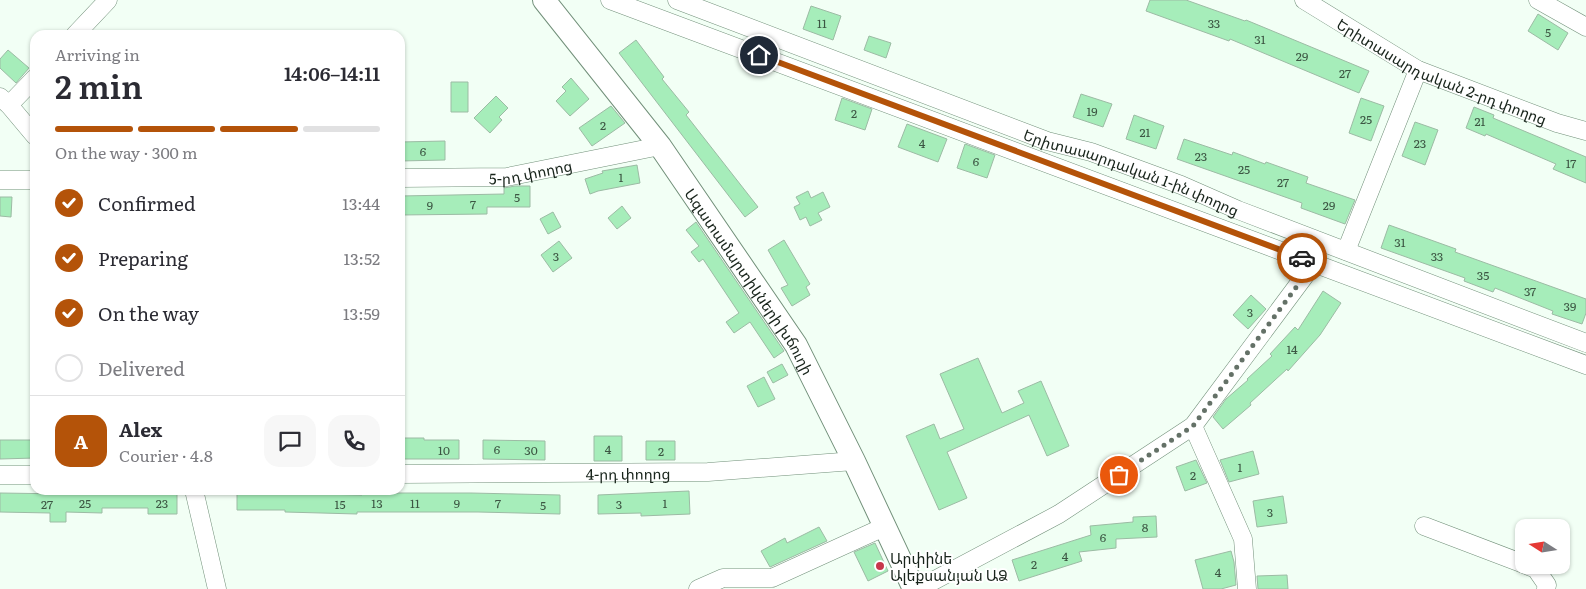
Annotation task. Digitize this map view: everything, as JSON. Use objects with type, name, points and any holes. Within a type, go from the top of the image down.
[{"type":"main road","name":"Ազատամարտիկների խճուղի","points":[[551,2],[660,146],[796,345],[854,461],[914,589]]},
{"type":"street","points":[[80,30],[108,0]]},
{"type":"street","points":[[610,0],[1315,262],[1586,365]]},
{"type":"street","name":"Երիտասարդական 1-ին փողոց","points":[[677,0],[1047,140],[1091,152],[1181,185],[1238,210],[1586,343]]},
{"type":"street","name":"Երիտասարդական 2-րդ փողոց","points":[[1304,0],[1418,70],[1557,123],[1586,131]]},
{"type":"street","points":[[1538,0],[1586,27]]},
{"type":"street","points":[[1346,251],[1418,70]]},
{"type":"street","points":[[30,82],[5,101],[30,130]]},
{"type":"street","name":"5-րդ փողոց","points":[[405,178],[507,178],[660,146]]},
{"type":"street","points":[[0,180],[30,180]]},
{"type":"street","points":[[918,589],[1059,514],[1193,426],[1315,262]]},
{"type":"street","points":[[1193,426],[1243,538],[1247,589]]},
{"type":"street","name":"4-րդ փողոց","points":[[405,474],[708,472],[854,461]]},
{"type":"street","points":[[0,475],[30,475]]},
{"type":"street","points":[[195,495],[217,589]]},
{"type":"street","points":[[1424,526],[1515,561]]},
{"type":"street","points":[[698,589],[723,578],[772,578],[884,527]]},
{"type":"street","points":[[1539,574],[1547,585],[1546,589]]},
{"type":"building","points":[[1150,0],[1186,0],[1246,20],[1369,71],[1359,93],[1230,39],[1229,41],[1146,11]]},
{"type":"building","points":[[811,6],[841,16],[833,40],[803,29]]},
{"type":"building","points":[[1538,14],[1568,33],[1558,50],[1528,31]]},
{"type":"building","points":[[869,36],[891,43],[886,58],[864,50]]},
{"type":"building","points":[[636,40],[664,77],[662,79],[689,112],[686,115],[758,207],[745,217],[619,53]]},
{"type":"building","points":[[8,50],[29,68],[16,83],[0,68],[0,59]]},
{"type":"building","points":[[571,78],[589,99],[570,116],[556,101],[566,91],[562,87]]},
{"type":"building","points":[[451,82],[468,82],[468,112],[451,112]]},
{"type":"building","points":[[1081,94],[1112,104],[1103,127],[1073,117]]},
{"type":"building","points":[[496,96],[508,108],[499,117],[502,120],[490,133],[474,118]]},
{"type":"building","points":[[842,98],[872,109],[865,130],[835,120]]},
{"type":"building","points":[[1361,98],[1384,106],[1371,141],[1349,133]]},
{"type":"building","points":[[611,106],[625,123],[592,146],[579,128]]},
{"type":"building","points":[[1474,107],[1494,115],[1493,118],[1586,157],[1586,183],[1553,169],[1556,164],[1486,134],[1485,136],[1466,128]]},
{"type":"building","points":[[1134,115],[1164,126],[1156,149],[1126,139]]},
{"type":"building","points":[[1415,122],[1438,130],[1425,165],[1402,156]]},
{"type":"building","points":[[907,124],[947,139],[938,162],[898,147]]},
{"type":"building","points":[[1184,139],[1232,155],[1233,152],[1265,164],[1266,162],[1308,177],[1306,183],[1355,200],[1345,224],[1301,208],[1302,203],[1177,159]]},
{"type":"building","points":[[445,141],[445,160],[405,161],[405,142]]},
{"type":"building","points":[[965,144],[995,155],[987,178],[957,168]]},
{"type":"building","points":[[637,165],[640,183],[590,194],[585,179],[603,173],[602,171]]},
{"type":"building","points":[[530,186],[530,207],[487,207],[487,214],[405,215],[405,196],[504,194],[504,188]]},
{"type":"building","points":[[808,191],[811,198],[823,192],[830,207],[818,213],[822,220],[810,226],[806,217],[800,220],[794,207],[800,204],[796,197]]},
{"type":"building","points":[[0,197],[12,197],[11,217],[0,216]]},
{"type":"building","points":[[622,206],[631,218],[617,229],[608,218]]},
{"type":"building","points":[[553,212],[561,227],[548,234],[540,219]]},
{"type":"building","points":[[696,222],[784,351],[774,358],[750,322],[734,333],[726,322],[739,313],[703,259],[699,262],[691,252],[699,246],[686,230]]},
{"type":"building","points":[[1389,225],[1456,249],[1455,252],[1586,299],[1586,313],[1582,324],[1552,314],[1553,311],[1495,288],[1493,292],[1464,281],[1465,278],[1381,248]]},
{"type":"building","points":[[784,240],[810,284],[806,287],[810,295],[792,306],[781,288],[788,285],[768,250]]},
{"type":"building","points":[[559,241],[572,258],[553,272],[541,255]]},
{"type":"building","points":[[1323,291],[1341,303],[1320,335],[1288,371],[1287,369],[1250,403],[1251,405],[1223,429],[1213,417],[1226,399],[1272,356],[1270,354],[1295,327],[1298,330]]},
{"type":"building","points":[[1251,295],[1266,309],[1248,329],[1233,315]]},
{"type":"building","points":[[978,358],[1002,413],[1024,403],[1018,391],[1041,381],[1069,446],[1047,456],[1029,415],[947,452],[967,498],[939,510],[906,436],[934,424],[940,439],[964,429],[940,374]]},
{"type":"building","points":[[782,364],[788,375],[773,383],[767,372]]},
{"type":"building","points":[[764,377],[775,399],[758,407],[747,386]]},
{"type":"building","points":[[594,436],[622,436],[622,461],[594,461]]},
{"type":"building","points":[[405,438],[459,440],[459,459],[405,459]]},
{"type":"building","points":[[0,440],[30,440],[30,458],[0,459]]},
{"type":"building","points":[[483,440],[545,441],[545,460],[483,459]]},
{"type":"building","points":[[646,441],[675,441],[675,460],[646,460]]},
{"type":"building","points":[[1253,451],[1259,474],[1229,482],[1220,460]]},
{"type":"building","points":[[1196,460],[1207,483],[1185,491],[1176,467]]},
{"type":"building","points":[[689,491],[690,514],[641,516],[641,513],[598,514],[598,495]]},
{"type":"building","points":[[0,493],[30,493],[30,495],[177,495],[177,514],[148,514],[148,508],[102,508],[102,513],[66,512],[66,522],[50,522],[50,513],[0,512]]},
{"type":"building","points":[[471,493],[560,495],[560,514],[357,512],[357,514],[285,512],[285,510],[237,510],[237,495]]},
{"type":"building","points":[[1283,496],[1287,523],[1257,527],[1253,501]]},
{"type":"building","points":[[1156,516],[1157,537],[1116,539],[1116,548],[1079,552],[1082,561],[1019,581],[1012,560],[1091,535],[1090,526],[1133,522],[1133,517]]},
{"type":"building","points":[[819,527],[827,541],[770,567],[761,551],[785,538],[787,543]]},
{"type":"building","points":[[875,543],[888,571],[868,581],[854,552]]},
{"type":"building","points":[[1231,551],[1236,585],[1221,589],[1203,589],[1195,560]]},
{"type":"building","points":[[1287,575],[1288,589],[1258,589],[1257,576]]},
{"type":"way so far","points":[[1119,475],[1193,426],[1315,262],[1302,258]]},
{"type":"place","name":"Արփինե Ալեքսանյան ԱՁ","points":[[880,566]]},
{"type":"route","points":[[759,55],[1302,258]]}]
